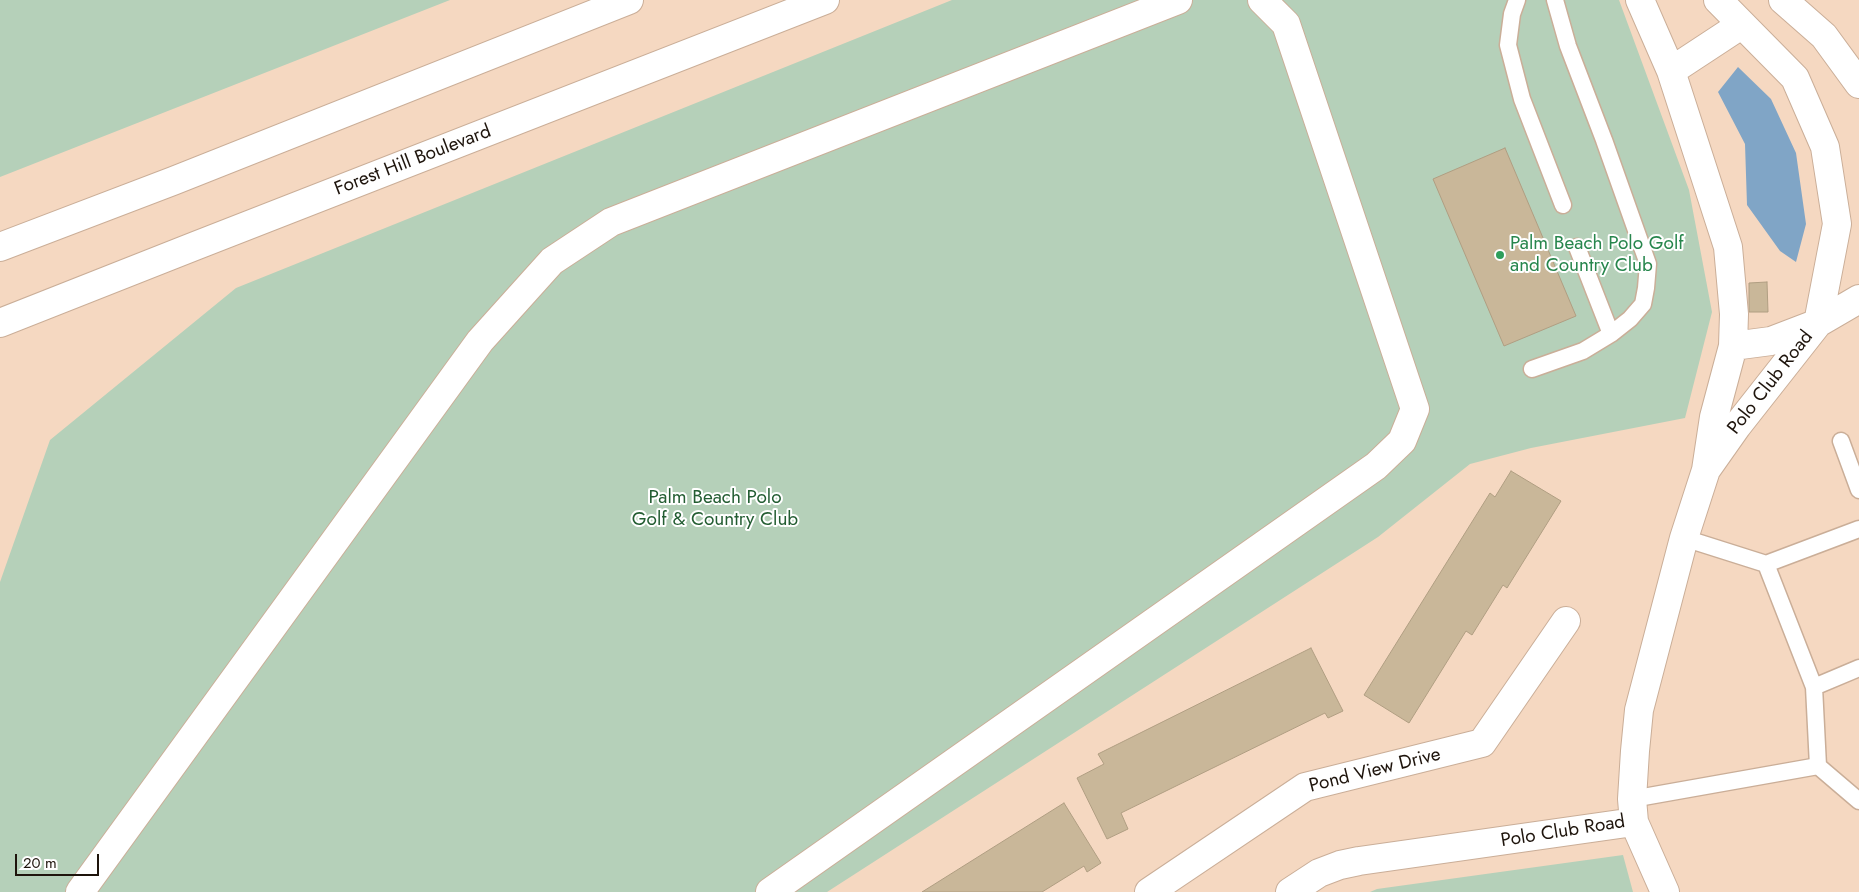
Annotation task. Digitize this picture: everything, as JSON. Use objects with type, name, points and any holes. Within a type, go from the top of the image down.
[{"type":"street","points":[[0,247],[629,0]]},
{"type":"street","name":"Forest Hill Boulevard","points":[[0,323],[825,0]]},
{"type":"street","points":[[80,892],[480,341],[552,261],[611,222],[1178,0]]},
{"type":"street","points":[[770,892],[1368,471],[1402,441],[1415,409],[1286,24],[1262,0]]},
{"type":"street","name":"Polo Club Road","points":[[1706,470],[1737,426],[1818,323],[1836,224],[1825,147],[1795,78],[1740,25],[1718,0]]},
{"type":"street","points":[[1783,0],[1824,36],[1859,84]]},
{"type":"street","name":"Polo Club Road","points":[[1290,892],[1319,873],[1340,865],[1633,810],[1639,710],[1684,538],[1706,470],[1714,417],[1733,346],[1734,314],[1728,247],[1671,71],[1643,1]]},
{"type":"street","points":[[1671,71],[1740,25]]},
{"type":"street","points":[[1733,346],[1771,341],[1818,323],[1859,299]]},
{"type":"street","name":"Pond View Drive","points":[[1150,892],[1305,787],[1482,743],[1566,621]]},
{"type":"street","points":[[1633,810],[1665,892]]},
{"type":"lane","points":[[1517,0],[1512,14],[1508,46],[1522,99],[1563,205]]},
{"type":"lane","points":[[1532,369],[1583,351],[1611,334],[1630,319],[1643,304],[1648,264],[1568,46],[1554,0]]},
{"type":"lane","points":[[1577,247],[1611,334]]},
{"type":"lane","points":[[1841,441],[1859,490]]},
{"type":"lane","points":[[1684,538],[1766,564],[1859,529]]},
{"type":"lane","points":[[1766,564],[1814,687],[1818,766],[1859,801]]},
{"type":"lane","points":[[1814,687],[1859,668]]},
{"type":"lane","points":[[1633,810],[1818,766]]},
{"type":"green space","points":[[0,0],[450,0],[0,177]]},
{"type":"green space","name":"Palm Beach Polo Golf & Country Club","points":[[952,0],[1619,0],[1689,190],[1712,312],[1685,418],[1531,448],[1470,464],[1378,537],[827,892],[0,892],[0,582],[50,440],[236,288]]},
{"type":"green space","points":[[1623,855],[1633,892],[1370,892],[1377,889]]},
{"type":"water","points":[[1738,67],[1771,99],[1796,153],[1806,224],[1796,262],[1780,251],[1747,205],[1745,144],[1718,92]]},
{"type":"building","points":[[1505,148],[1576,316],[1504,346],[1433,179]]},
{"type":"building","points":[[1767,282],[1768,312],[1749,312],[1749,283]]},
{"type":"building","points":[[1511,471],[1561,501],[1507,588],[1503,585],[1472,635],[1466,631],[1409,723],[1364,695],[1490,493],[1495,497]]},
{"type":"building","points":[[1311,648],[1343,711],[1328,718],[1325,713],[1121,813],[1128,829],[1107,839],[1077,778],[1104,764],[1098,754]]},
{"type":"building","points":[[1064,803],[1101,863],[1087,872],[1084,866],[1042,892],[922,892]]},
{"type":"place","name":"Palm Beach Polo Golf and Country Club","points":[[1500,255]]}]
